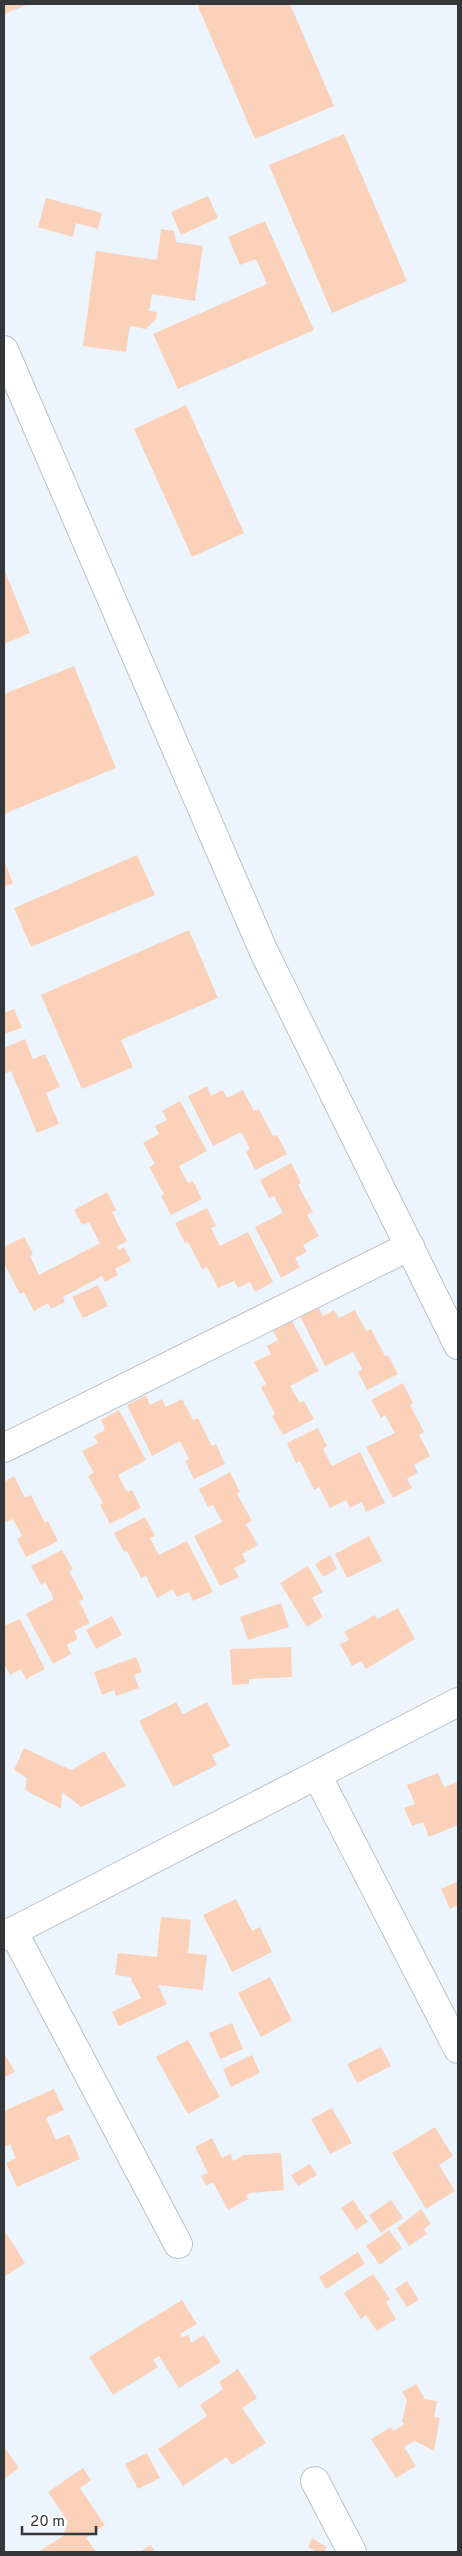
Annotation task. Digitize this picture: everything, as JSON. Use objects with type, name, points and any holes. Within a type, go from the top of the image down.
[{"type":"street","points":[[4,350],[264,952],[458,1345]]},
{"type":"street","points":[[4,1448],[410,1246]]},
{"type":"street","points":[[178,2244],[8,1934],[458,1702]]},
{"type":"street","points":[[317,1775],[458,2050]]},
{"type":"street","points":[[315,2481],[352,2552]]},
{"type":"building","points":[[4,4],[29,4],[4,14]]},
{"type":"building","points":[[197,4],[290,4],[334,106],[255,139]]},
{"type":"building","points":[[344,134],[407,281],[332,313],[269,165]]},
{"type":"building","points":[[208,196],[218,218],[181,235],[171,212]]},
{"type":"building","points":[[46,198],[102,213],[98,229],[76,223],[73,237],[38,227]]},
{"type":"building","points":[[265,221],[314,330],[178,389],[153,334],[267,284],[256,259],[240,265],[228,237]]},
{"type":"building","points":[[161,229],[174,231],[176,242],[203,246],[195,301],[152,294],[149,311],[157,312],[156,319],[146,329],[130,326],[126,352],[83,346],[96,251],[157,260]]},
{"type":"building","points":[[186,405],[244,533],[192,557],[134,429]]},
{"type":"building","points":[[4,569],[30,633],[4,644]]},
{"type":"building","points":[[74,666],[116,768],[4,814],[4,694]]},
{"type":"building","points":[[137,855],[155,895],[31,947],[14,908]]},
{"type":"building","points":[[4,860],[13,883],[4,887]]},
{"type":"building","points":[[189,930],[218,998],[121,1040],[133,1067],[82,1089],[41,995]]},
{"type":"building","points":[[14,1009],[22,1028],[4,1034],[4,1013]]},
{"type":"building","points":[[25,1039],[33,1059],[45,1054],[60,1087],[46,1093],[59,1124],[37,1133],[11,1071],[4,1074],[4,1048]]},
{"type":"building","points":[[207,1086],[211,1096],[223,1090],[227,1098],[243,1090],[254,1111],[259,1109],[273,1136],[277,1135],[287,1154],[255,1170],[246,1152],[250,1149],[241,1132],[213,1146],[188,1096]]},
{"type":"building","points":[[180,1101],[207,1151],[179,1166],[188,1183],[193,1181],[202,1199],[171,1215],[161,1196],[164,1194],[149,1167],[155,1164],[143,1143],[159,1134],[155,1126],[167,1120],[162,1111]]},
{"type":"building","points":[[291,1163],[301,1183],[298,1185],[313,1212],[307,1215],[319,1236],[303,1245],[307,1252],[295,1258],[300,1267],[281,1278],[255,1227],[283,1213],[274,1196],[269,1198],[260,1180]]},
{"type":"building","points":[[107,1192],[116,1210],[112,1212],[127,1241],[117,1246],[119,1250],[124,1247],[131,1261],[115,1269],[118,1275],[105,1282],[102,1276],[63,1297],[65,1302],[51,1309],[48,1303],[34,1311],[24,1292],[20,1294],[4,1263],[4,1247],[24,1237],[33,1254],[30,1256],[39,1275],[100,1243],[89,1222],[82,1225],[74,1210]]},
{"type":"building","points":[[207,1208],[216,1226],[211,1228],[220,1246],[248,1232],[273,1282],[255,1292],[250,1282],[238,1288],[234,1281],[218,1288],[207,1267],[202,1269],[188,1242],[185,1243],[175,1223]]},
{"type":"building","points":[[98,1285],[108,1306],[83,1318],[72,1297]]},
{"type":"building","points":[[318,1307],[323,1316],[334,1310],[339,1318],[355,1310],[366,1331],[371,1329],[385,1356],[388,1355],[398,1374],[367,1390],[358,1372],[362,1369],[353,1352],[325,1366],[300,1316]]},
{"type":"building","points":[[292,1321],[319,1371],[290,1386],[300,1403],[304,1401],[314,1419],[283,1435],[272,1416],[275,1414],[261,1387],[266,1384],[254,1362],[271,1354],[267,1346],[278,1340],[273,1331]]},
{"type":"building","points":[[403,1383],[413,1403],[410,1405],[424,1432],[419,1435],[430,1456],[414,1465],[418,1473],[407,1479],[412,1488],[393,1498],[366,1447],[395,1433],[385,1415],[381,1418],[371,1400]]},
{"type":"building","points":[[146,1395],[150,1405],[162,1399],[166,1407],[182,1399],[193,1420],[198,1418],[212,1446],[216,1444],[225,1464],[194,1479],[185,1461],[189,1459],[180,1441],[152,1456],[127,1405]]},
{"type":"building","points":[[119,1410],[146,1460],[118,1475],[127,1492],[132,1490],[141,1508],[110,1524],[100,1505],[103,1503],[88,1476],[94,1473],[82,1451],[98,1443],[94,1436],[105,1430],[101,1420]]},
{"type":"building","points":[[318,1428],[327,1446],[323,1449],[332,1466],[360,1452],[385,1503],[366,1512],[362,1502],[350,1508],[346,1500],[330,1508],[319,1487],[314,1490],[300,1461],[296,1463],[287,1443]]},
{"type":"building","points":[[230,1472],[240,1492],[237,1494],[252,1521],[246,1524],[258,1545],[242,1554],[246,1562],[234,1568],[239,1577],[220,1586],[194,1536],[222,1522],[213,1505],[208,1507],[199,1489]]},
{"type":"building","points":[[14,1476],[25,1498],[31,1495],[45,1523],[48,1521],[58,1541],[26,1557],[17,1539],[22,1536],[13,1519],[4,1523],[4,1482]]},
{"type":"building","points":[[145,1517],[155,1536],[150,1538],[159,1555],[187,1541],[213,1592],[193,1601],[189,1592],[177,1597],[173,1589],[157,1598],[146,1576],[141,1578],[127,1551],[124,1552],[114,1533]]},
{"type":"building","points":[[369,1536],[382,1561],[347,1578],[335,1554]]},
{"type":"building","points":[[62,1550],[73,1569],[69,1571],[84,1599],[79,1601],[90,1623],[74,1631],[78,1639],[67,1645],[71,1654],[53,1664],[26,1614],[54,1599],[45,1582],[41,1585],[31,1566]]},
{"type":"building","points":[[330,1555],[337,1569],[323,1577],[315,1564]]},
{"type":"building","points":[[308,1566],[323,1592],[312,1598],[323,1617],[307,1627],[280,1583]]},
{"type":"building","points":[[281,1603],[289,1627],[248,1640],[240,1617]]},
{"type":"building","points":[[398,1608],[415,1639],[366,1669],[361,1661],[352,1666],[340,1644],[349,1640],[344,1632],[375,1615],[377,1619]]},
{"type":"building","points":[[112,1616],[122,1635],[96,1649],[86,1630]]},
{"type":"building","points":[[20,1619],[45,1669],[26,1679],[21,1669],[10,1675],[6,1667],[4,1668],[4,1626]]},
{"type":"building","points":[[291,1647],[292,1677],[249,1679],[249,1684],[232,1685],[230,1649]]},
{"type":"building","points":[[136,1657],[142,1672],[134,1675],[139,1688],[116,1696],[114,1690],[102,1695],[94,1672]]},
{"type":"building","points":[[176,1702],[183,1714],[207,1702],[230,1746],[212,1755],[217,1765],[173,1787],[139,1721]]},
{"type":"building","points":[[24,1748],[71,1770],[104,1751],[126,1786],[81,1807],[62,1792],[61,1809],[25,1790],[27,1778],[14,1770]]},
{"type":"building","points":[[438,1773],[444,1787],[458,1782],[458,1825],[429,1837],[423,1822],[412,1826],[404,1808],[415,1804],[407,1785]]},
{"type":"building","points":[[458,1881],[458,1905],[450,1909],[441,1889]]},
{"type":"building","points":[[236,1899],[252,1931],[260,1927],[272,1952],[232,1972],[203,1915]]},
{"type":"building","points":[[161,1917],[191,1920],[188,1953],[207,1955],[203,1990],[158,1985],[167,2004],[119,2026],[112,2012],[141,1998],[130,1977],[115,1975],[118,1953],[157,1957]]},
{"type":"building","points":[[270,1977],[292,2020],[261,2037],[238,1993]]},
{"type":"building","points":[[232,2023],[243,2049],[220,2059],[209,2033]]},
{"type":"building","points":[[188,2040],[220,2097],[188,2114],[156,2057]]},
{"type":"building","points":[[381,2047],[391,2066],[357,2083],[347,2064]]},
{"type":"building","points":[[4,2053],[15,2072],[4,2077]]},
{"type":"building","points":[[252,2055],[260,2073],[231,2087],[223,2069]]},
{"type":"building","points":[[54,2089],[64,2110],[46,2118],[56,2140],[69,2134],[80,2159],[17,2187],[6,2163],[16,2158],[10,2144],[4,2147],[4,2111]]},
{"type":"building","points":[[332,2108],[352,2143],[330,2154],[311,2119]]},
{"type":"building","points":[[435,2127],[453,2156],[439,2165],[455,2191],[426,2209],[392,2153]]},
{"type":"building","points":[[212,2138],[222,2158],[230,2154],[233,2161],[244,2155],[281,2153],[284,2190],[251,2193],[246,2195],[248,2199],[228,2210],[213,2182],[206,2186],[201,2176],[208,2173],[195,2147]]},
{"type":"building","points":[[310,2164],[317,2175],[298,2186],[291,2175]]},
{"type":"building","points":[[353,2200],[368,2222],[356,2230],[341,2208]]},
{"type":"building","points":[[391,2200],[403,2218],[381,2233],[369,2215]]},
{"type":"building","points":[[421,2209],[431,2224],[424,2229],[427,2234],[409,2246],[397,2228]]},
{"type":"building","points":[[389,2230],[402,2248],[380,2265],[366,2246]]},
{"type":"building","points":[[6,2233],[25,2263],[4,2277],[4,2234]]},
{"type":"building","points":[[358,2252],[365,2264],[326,2289],[319,2277]]},
{"type":"building","points":[[373,2274],[390,2299],[386,2302],[396,2319],[377,2331],[366,2315],[361,2319],[344,2293]]},
{"type":"building","points":[[407,2281],[419,2300],[407,2307],[395,2289]]},
{"type":"building","points":[[182,2300],[197,2324],[180,2334],[182,2337],[189,2335],[191,2343],[204,2335],[221,2362],[179,2388],[159,2356],[153,2360],[158,2367],[113,2395],[89,2357]]},
{"type":"building","points":[[238,2369],[257,2398],[242,2408],[266,2443],[232,2465],[226,2457],[183,2486],[158,2449],[207,2416],[200,2405],[223,2389],[219,2382]]},
{"type":"building","points":[[416,2384],[425,2399],[437,2401],[434,2417],[440,2418],[434,2451],[415,2441],[404,2447],[416,2466],[396,2478],[371,2439],[391,2427],[393,2431],[405,2424],[402,2422],[407,2400],[402,2392]]},
{"type":"building","points":[[4,2447],[19,2468],[4,2479]]},
{"type":"building","points":[[147,2453],[160,2478],[138,2489],[125,2464]]},
{"type":"building","points":[[83,2468],[91,2480],[80,2488],[105,2525],[86,2538],[96,2552],[38,2552],[63,2536],[68,2522],[48,2492]]},
{"type":"building","points":[[312,2538],[327,2547],[324,2552],[317,2552],[308,2547]]},
{"type":"building","points":[[151,2545],[155,2552],[140,2552]]}]
